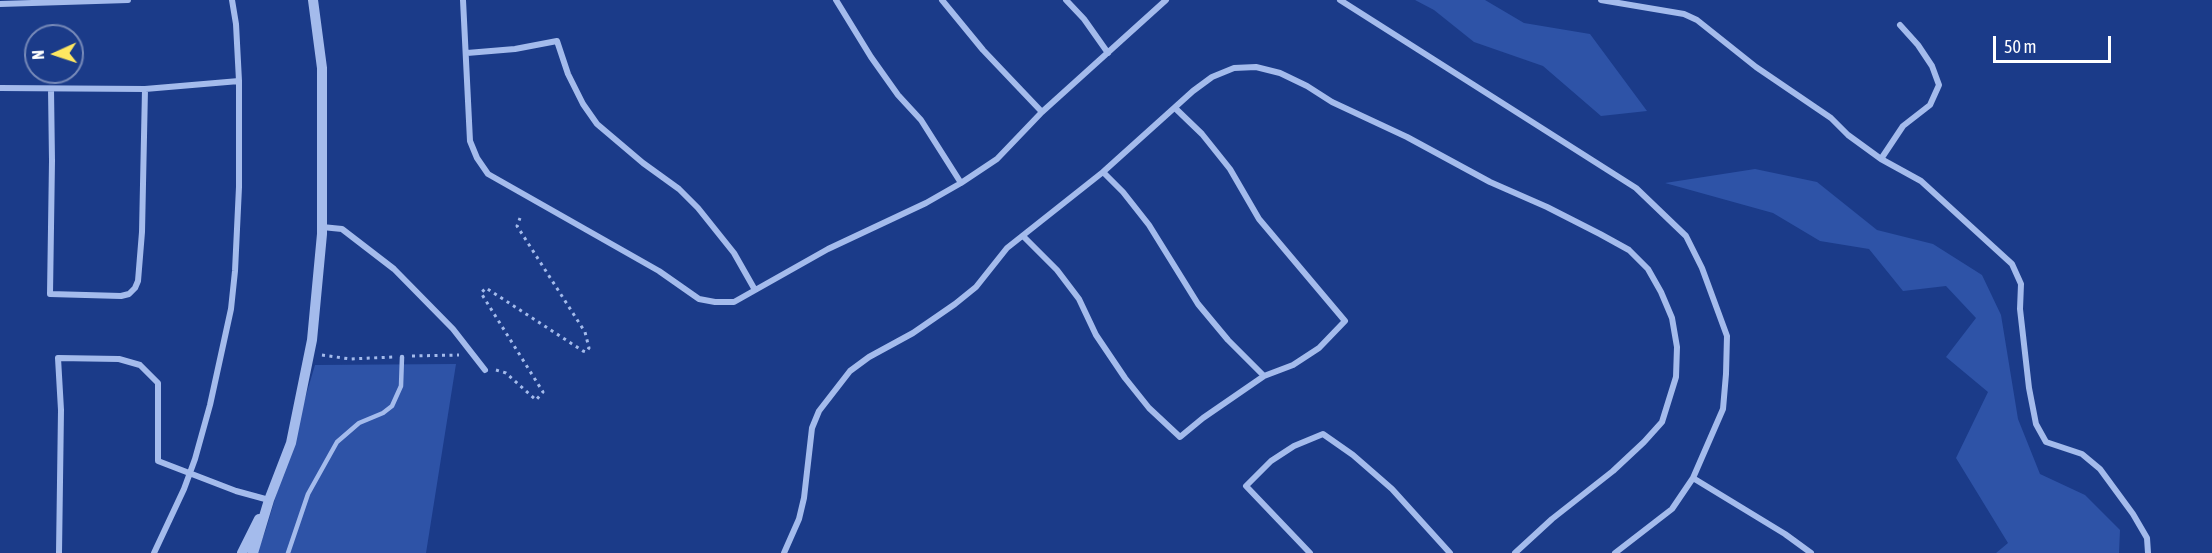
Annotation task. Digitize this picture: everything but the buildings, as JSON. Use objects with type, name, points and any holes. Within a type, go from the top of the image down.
[{"type":"street","points":[[0,4],[128,0]]},
{"type":"street","points":[[154,553],[190,472],[210,405],[231,309],[236,271],[239,187],[239,81],[236,24],[232,0]]},
{"type":"street","points":[[254,553],[269,500],[291,443],[309,351],[322,227],[322,68],[313,0]]},
{"type":"street","points":[[463,0],[470,141],[477,158],[488,174],[659,271],[699,299],[716,302],[734,302],[828,249],[926,203],[997,159],[1042,112],[1166,0]]},
{"type":"street","points":[[836,0],[898,95],[921,120],[961,183]]},
{"type":"street","points":[[942,0],[983,50],[1042,112]]},
{"type":"street","points":[[1066,0],[1084,19],[1108,53]]},
{"type":"street","points":[[1340,0],[1636,188],[1686,236],[1702,268],[1726,336],[1723,409],[1693,478],[1672,509],[1615,553]]},
{"type":"street","points":[[1601,0],[1684,14],[1697,20],[1756,67],[1832,118],[1848,135],[1881,159],[1922,182],[2013,264],[2021,284],[2020,309],[2029,388],[2036,424],[2046,442],[2082,454],[2100,469],[2147,538],[2148,553]]},
{"type":"street","points":[[1881,159],[1903,126],[1930,105],[1939,85],[1932,66],[1918,45],[1900,25]]},
{"type":"street","points":[[467,53],[515,49],[557,41],[568,74],[583,104],[597,124],[643,163],[679,189],[698,208],[734,253],[755,290]]},
{"type":"street","points":[[784,553],[799,519],[804,498],[812,428],[819,411],[831,393],[850,371],[869,357],[913,333],[955,304],[976,286],[1007,248],[1104,172],[1192,91],[1212,77],[1234,68],[1256,67],[1280,73],[1307,86],[1332,102],[1407,137],[1490,182],[1600,234],[1629,250],[1648,269],[1672,318],[1677,346],[1676,377],[1662,422],[1613,471],[1552,519],[1515,553]]},
{"type":"street","points":[[0,88],[145,89],[239,81]]},
{"type":"street","points":[[51,89],[50,294],[122,296],[129,294],[138,281],[142,232],[145,89]]},
{"type":"street","points":[[1023,236],[1057,270],[1079,299],[1096,335],[1125,378],[1149,408],[1180,437],[1210,412],[1263,376],[1293,365],[1319,348],[1345,321],[1259,219],[1230,169],[1202,134],[1175,108]]},
{"type":"street","points":[[1104,172],[1149,225],[1198,304],[1228,340],[1263,376]]},
{"type":"street","points":[[322,227],[342,229],[394,270],[453,329],[485,370]]},
{"type":"street","points":[[59,553],[61,410],[58,358],[119,359],[140,365],[158,382],[158,461],[236,491],[269,500]]},
{"type":"street","points":[[1310,553],[1246,486],[1271,461],[1294,446],[1323,434],[1353,455],[1392,489],[1450,553]]},
{"type":"street","points":[[1693,478],[1785,534],[1811,553]]},
{"type":"street","points":[[242,553],[269,500]]},
{"type":"lane","points":[[288,553],[308,494],[337,442],[359,423],[383,413],[392,406],[400,386],[402,357]]},
{"type":"path","points":[[485,370],[493,369],[506,374],[536,400],[543,392],[481,293],[486,288],[583,351],[586,352],[589,348],[585,332],[518,226],[520,218]]},
{"type":"shaded area","points":[[1415,0],[1485,0],[1524,23],[1590,34],[1647,111],[1601,116],[1543,66],[1474,42],[1434,10]]},
{"type":"shaded area","points":[[1755,169],[1817,182],[1877,230],[1933,244],[1982,275],[2001,315],[2018,419],[2040,474],[2085,495],[2120,530],[2119,553],[1996,553],[2008,543],[1956,458],[1988,392],[1946,357],[1976,318],[1946,286],[1903,291],[1869,249],[1820,241],[1773,213],[1665,183]]},
{"type":"shaded area","points":[[456,364],[426,553],[257,553],[315,365]]}]
